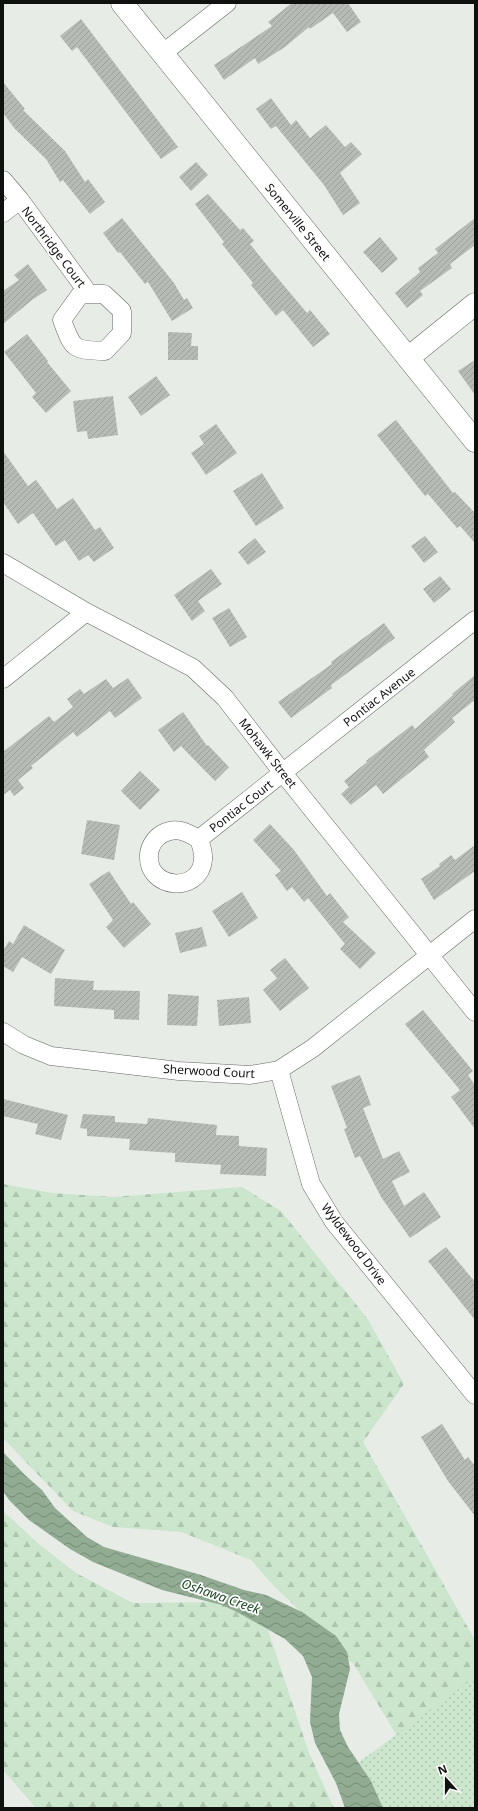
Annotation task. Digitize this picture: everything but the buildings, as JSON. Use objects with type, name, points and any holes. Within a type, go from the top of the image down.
[{"type":"street","name":"Somerville Street","points":[[122,3],[475,442]]},
{"type":"street","points":[[163,53],[227,3]]},
{"type":"street","name":"Northridge Court","points":[[3,180],[20,200],[89,294]]},
{"type":"street","points":[[3,213],[20,200]]},
{"type":"street","points":[[408,358],[475,304]]},
{"type":"street","name":"Mohawk Street","points":[[3,563],[86,612],[193,668],[225,698],[283,773],[475,1012]]},
{"type":"street","points":[[3,679],[86,612]]},
{"type":"street","name":"Pontiac Avenue","points":[[283,773],[475,620]]},
{"type":"street","name":"Pontiac Court","points":[[199,839],[283,773]]},
{"type":"street","name":"Sherwood Court","points":[[3,1032],[24,1045],[51,1056],[178,1071],[250,1075],[279,1070],[313,1048],[475,919]]},
{"type":"street","name":"Wyldewood Drive","points":[[279,1070],[311,1184],[334,1222],[475,1395]]},
{"type":"green space","points":[[3,1184],[52,1193],[113,1197],[242,1187],[281,1211],[367,1318],[404,1384],[363,1442],[475,1640],[475,1715],[397,1736],[353,1663],[331,1652],[315,1625],[274,1586],[251,1560],[181,1532],[113,1527],[73,1511],[3,1438]]},
{"type":"green space","points":[[3,1511],[39,1544],[76,1573],[133,1603],[222,1602],[239,1609],[268,1630],[309,1753],[334,1808],[36,1808],[3,1770]]},
{"type":"green space","points":[[475,1677],[475,1808],[383,1808],[371,1781],[359,1762]]},
{"type":"water","name":"Oshawa Creek","points":[[3,1452],[42,1490],[55,1508],[87,1537],[104,1547],[201,1575],[244,1590],[266,1595],[302,1612],[336,1636],[347,1652],[350,1669],[339,1714],[340,1730],[348,1747],[371,1781],[383,1808],[345,1808],[336,1783],[315,1743],[310,1722],[312,1677],[303,1656],[285,1639],[222,1605],[162,1590],[93,1562],[70,1549],[29,1520],[9,1500],[3,1491]]}]
